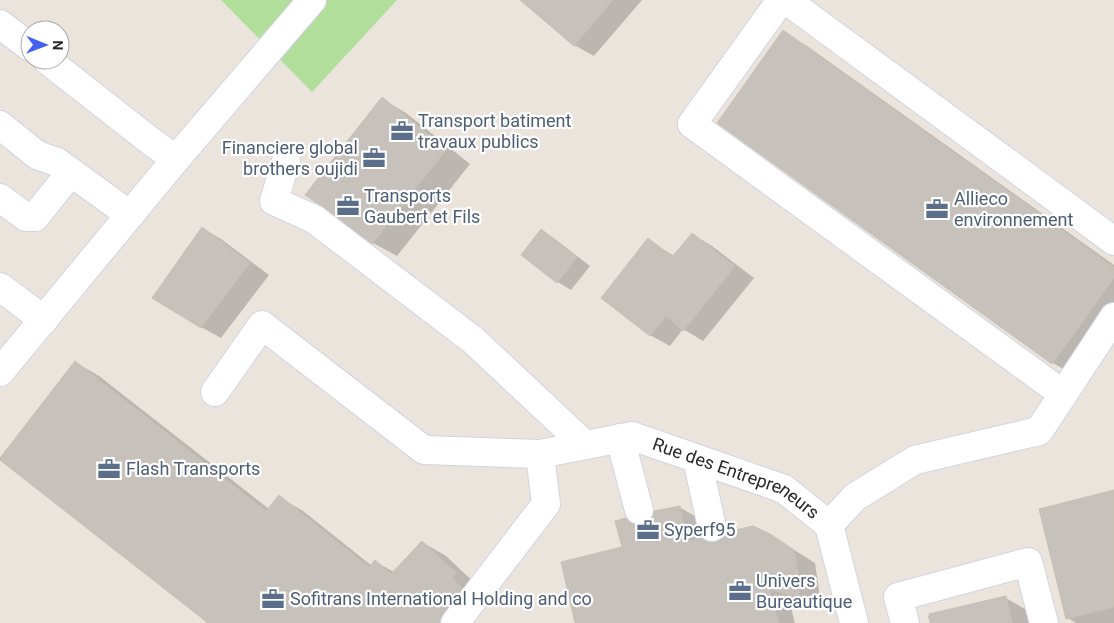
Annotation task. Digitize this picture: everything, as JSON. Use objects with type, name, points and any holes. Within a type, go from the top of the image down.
[{"type":"street","points":[[0,372],[176,159],[312,0]]},
{"type":"street","points":[[781,0],[692,124],[1063,394]]},
{"type":"street","points":[[786,0],[1114,241]]},
{"type":"street","points":[[0,24],[20,39]]},
{"type":"street","points":[[60,70],[176,159]]},
{"type":"street","points":[[0,125],[37,155],[58,162],[130,215]]},
{"type":"street","points":[[286,162],[274,201],[314,219],[473,340],[585,445]]},
{"type":"street","points":[[0,198],[26,217],[35,217],[71,172]]},
{"type":"street","points":[[0,287],[44,320]]},
{"type":"street","points":[[829,525],[855,497],[915,460],[1039,431],[1114,317]]},
{"type":"street","name":"Rue des Entrepreneurs","points":[[216,392],[262,326],[424,450],[540,454],[632,436],[784,490],[829,525],[854,623]]},
{"type":"street","points":[[620,438],[639,510]]},
{"type":"street","points":[[455,623],[546,504],[540,454]]},
{"type":"street","points":[[697,459],[712,527]]},
{"type":"street","points":[[905,623],[898,597],[1028,562],[1044,623]]},
{"type":"green space","points":[[221,0],[397,0],[312,92]]},
{"type":"building","points":[[520,0],[613,0],[574,46]]},
{"type":"building","points":[[783,30],[1114,267],[1114,278],[1052,364],[717,123]]},
{"type":"building","points":[[382,97],[447,149],[372,244],[305,195]]},
{"type":"building","points":[[202,227],[250,263],[201,328],[152,298]]},
{"type":"building","points":[[541,229],[577,257],[557,283],[521,255]]},
{"type":"building","points":[[692,233],[735,266],[683,331],[666,316],[650,336],[601,298],[648,238],[672,257]]},
{"type":"building","points":[[75,361],[266,511],[279,495],[369,567],[375,560],[391,574],[422,541],[456,573],[452,578],[462,588],[443,614],[440,623],[208,623],[0,460]]},
{"type":"building","points":[[1114,490],[1114,607],[1066,619],[1039,509]]},
{"type":"building","points":[[680,506],[688,542],[702,538],[708,542],[716,542],[723,538],[727,532],[753,526],[770,534],[794,550],[799,577],[799,598],[769,589],[779,623],[575,623],[561,562],[622,547],[615,521],[626,518],[634,525],[642,525],[650,521],[654,511]]},
{"type":"building","points":[[1006,596],[1012,623],[930,623],[929,614]]},
{"type":"place","name":"Transport batiment travaux publics","points":[[402,131]]},
{"type":"place","name":"Financiere global brothers oujidi","points":[[374,158]]},
{"type":"place","name":"Transports Gaubert et Fils","points":[[348,206]]},
{"type":"place","name":"Allieco environnement","points":[[937,209]]},
{"type":"place","name":"Flash Transports","points":[[109,469]]},
{"type":"place","name":"Syperf95","points":[[648,530]]},
{"type":"place","name":"Univers Bureautique","points":[[740,591]]},
{"type":"place","name":"Sofitrans International Holding and co","points":[[273,599]]}]
